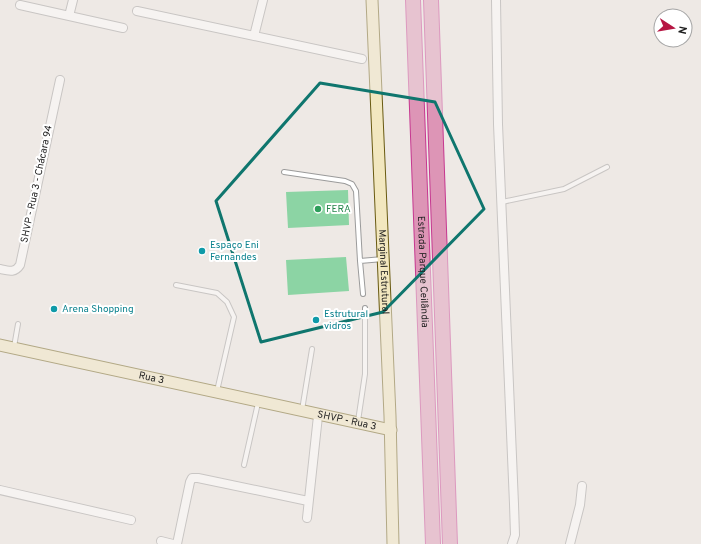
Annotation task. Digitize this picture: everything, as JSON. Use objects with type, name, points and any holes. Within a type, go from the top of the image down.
[{"type":"highway","name":"Estrada Parque Ceilândia","points":[[413,0],[433,544]]},
{"type":"highway","name":"Estrada Parque Ceilândia","points":[[431,0],[452,543]]},
{"type":"main road","name":"Marginal Estrutural","points":[[372,0],[390,430],[393,544]]},
{"type":"main road","name":"Rua 3","points":[[0,345],[302,412]]},
{"type":"main road","name":"SHVP - Rua 3","points":[[302,412],[390,430]]},
{"type":"street","points":[[69,16],[73,0]]},
{"type":"street","points":[[254,36],[263,0]]},
{"type":"street","points":[[496,0],[501,202],[515,535],[512,544]]},
{"type":"street","points":[[20,5],[123,28]]},
{"type":"street","points":[[137,11],[362,59]]},
{"type":"street","name":"SHVP - Rua 3 - Chácara 94","points":[[0,269],[12,271],[18,269],[20,265],[60,80]]},
{"type":"street","points":[[308,518],[308,501],[318,416]]},
{"type":"street","points":[[177,544],[192,478],[308,501]]},
{"type":"street","points":[[570,544],[580,505],[582,486]]},
{"type":"street","points":[[0,490],[131,520]]},
{"type":"street","points":[[161,541],[173,544]]},
{"type":"lane","points":[[501,202],[564,189],[607,168]]},
{"type":"lane","points":[[284,172],[345,180],[352,184],[356,190],[362,294]]},
{"type":"lane","points":[[360,261],[383,259]]},
{"type":"lane","points":[[176,285],[217,294],[227,302],[234,317],[217,393]]},
{"type":"lane","points":[[358,424],[365,374],[365,308]]},
{"type":"lane","points":[[14,348],[18,324]]},
{"type":"lane","points":[[302,412],[312,349]]},
{"type":"lane","points":[[244,466],[258,402]]},
{"type":"highlighted area","points":[[320,83],[435,102],[484,209],[383,312],[261,342],[216,201]]},
{"type":"green space","name":"FERA","points":[[348,190],[349,225],[288,228],[286,192]]},
{"type":"green space","points":[[346,257],[349,291],[288,295],[286,260]]},
{"type":"place","name":"FERA","points":[[318,209]]},
{"type":"place","name":"Espaço Eni Fernandes","points":[[202,251]]},
{"type":"place","name":"Arena Shopping","points":[[54,309]]},
{"type":"place","name":"Estrutural vidros","points":[[316,320]]}]
